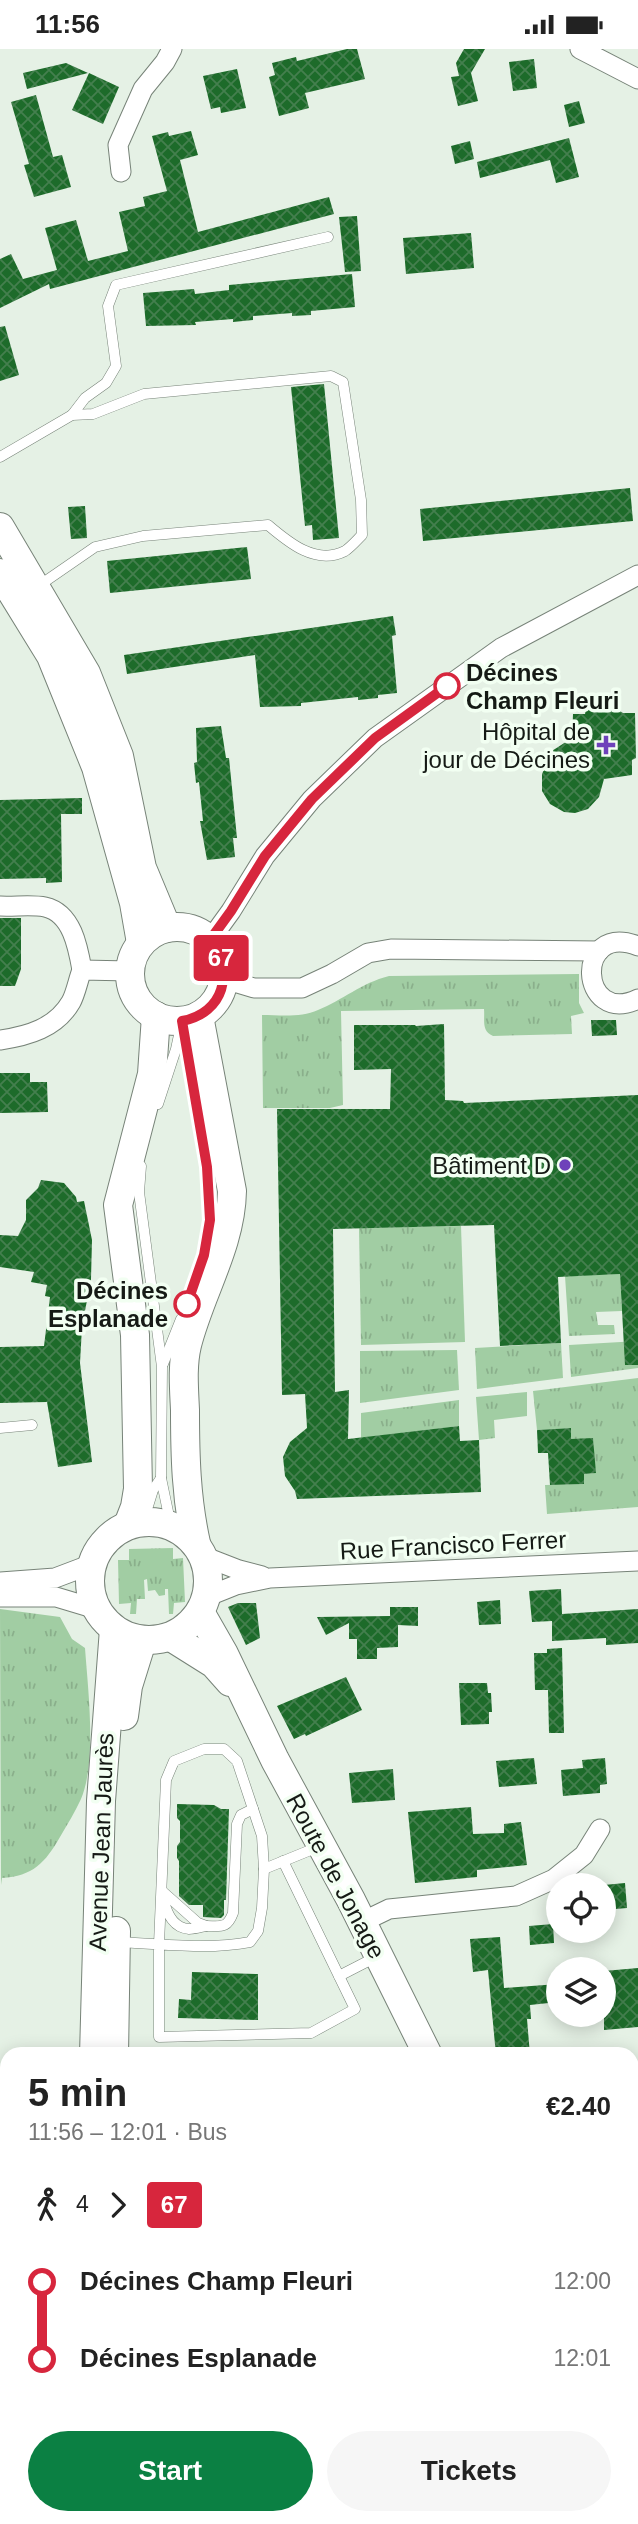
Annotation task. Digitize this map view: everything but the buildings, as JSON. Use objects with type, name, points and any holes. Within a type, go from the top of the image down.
[{"type":"main road","points":[[0,527],[86,673],[119,756],[142,868],[167,927]]},
{"type":"main road","points":[[0,573],[51,656],[96,767],[134,903],[141,943]]},
{"type":"main road","points":[[136,1523],[138,1489],[135,1335],[118,1205],[119,1192],[152,1074],[179,1018],[216,1001],[224,979],[221,958],[210,940],[190,928],[167,927],[152,933],[141,943],[131,961],[130,971],[132,989],[142,1005],[179,1018],[203,1047],[228,1160],[232,1201],[227,1233],[192,1325],[186,1349],[184,1381],[186,1490],[199,1550],[207,1569],[203,1605],[187,1627],[171,1637],[142,1640],[127,1637],[105,1619],[91,1595],[89,1579],[92,1564],[105,1540],[116,1531],[136,1523],[157,1522],[171,1525],[184,1533],[199,1550]]},
{"type":"main road","name":"Route de Jonage","points":[[203,1605],[243,1697],[362,1922],[424,2047]]},
{"type":"main road","name":"Avenue Jean Jaurès","points":[[94,2047],[105,1619]]},
{"type":"main road","name":"Route de Jonage","points":[[171,1637],[215,1664],[243,1697]]},
{"type":"main road","name":"Avenue Jean Jaurès","points":[[114,2047],[120,1744],[128,1686],[142,1640]]},
{"type":"street","points":[[121,172],[118,145],[143,89],[172,49]]},
{"type":"street","points":[[580,49],[638,79]]},
{"type":"street","points":[[210,940],[273,846],[312,799],[375,738],[501,648],[638,575]]},
{"type":"street","points":[[0,906],[46,907],[65,920],[77,943],[82,970],[71,1003],[51,1025],[25,1037],[0,1040]]},
{"type":"street","points":[[224,979],[254,988],[302,988],[368,953],[391,949],[599,951],[618,941],[638,946]]},
{"type":"street","points":[[599,951],[590,969],[595,989],[610,1002],[620,1004],[638,999]]},
{"type":"street","points":[[82,970],[130,971]]},
{"type":"street","name":"Rue Francisco Ferrer","points":[[199,1550],[239,1570],[270,1578]]},
{"type":"street","name":"Rue Francisco Ferrer","points":[[203,1605],[236,1585],[270,1578],[638,1561]]},
{"type":"street","points":[[0,1582],[55,1578],[92,1564]]},
{"type":"street","points":[[0,1597],[56,1597],[105,1619]]},
{"type":"street","points":[[362,1922],[389,1909],[516,1896],[554,1879],[584,1855],[600,1829]]},
{"type":"lane","points":[[0,457],[72,415],[85,398],[106,383],[116,366],[107,306],[116,285],[328,237]]},
{"type":"lane","points":[[37,587],[95,547],[143,536],[268,524],[303,551],[321,555],[344,551],[362,535],[361,501],[343,382],[331,376],[144,394],[93,414],[72,415]]},
{"type":"lane","points":[[155,1112],[176,1049],[179,1018]]},
{"type":"lane","points":[[179,1018],[201,1131],[209,1191],[208,1238],[195,1280]]},
{"type":"lane","points":[[142,1161],[139,1192],[162,1367],[161,1478],[171,1525]]},
{"type":"lane","points":[[162,1367],[187,1306]]},
{"type":"lane","points":[[0,1428],[32,1425]]},
{"type":"lane","points":[[136,1523],[161,1478]]},
{"type":"lane","points":[[116,1942],[159,1944],[235,1945],[250,1942],[258,1931],[264,1869],[262,1836],[237,1761],[224,1749],[204,1749],[174,1761],[166,1780],[159,1944],[159,2036],[311,2033],[355,2009],[283,1861]]},
{"type":"lane","points":[[162,1890],[167,1913],[176,1924],[188,1929],[224,1927],[230,1923],[233,1913],[237,1824],[241,1815],[253,1809]]},
{"type":"lane","points":[[264,1869],[321,1846]]},
{"type":"lane","points":[[339,1976],[379,1956]]},
{"type":"green space","points":[[579,974],[579,1003],[584,1013],[571,1016],[572,1034],[493,1036],[485,1028],[484,1009],[341,1011],[343,1105],[330,1108],[263,1108],[262,1015],[311,1013],[389,976]]},
{"type":"green space","points":[[461,1226],[465,1342],[361,1345],[359,1228]]},
{"type":"green space","points":[[620,1274],[622,1311],[596,1312],[598,1325],[614,1325],[615,1334],[569,1336],[565,1276]]},
{"type":"green space","points":[[638,1341],[638,1368],[571,1377],[569,1345]]},
{"type":"green space","points":[[561,1343],[563,1378],[477,1389],[475,1348]]},
{"type":"green space","points":[[457,1350],[459,1390],[360,1403],[360,1351]]},
{"type":"green space","points":[[638,1378],[638,1507],[547,1514],[545,1485],[584,1484],[584,1474],[595,1473],[593,1439],[571,1439],[570,1428],[537,1430],[533,1391]]},
{"type":"green space","points":[[527,1392],[527,1416],[494,1420],[495,1438],[479,1440],[476,1397]]},
{"type":"green space","points":[[459,1400],[459,1426],[368,1437],[361,1444],[361,1413]]},
{"type":"green space","points":[[173,1548],[173,1559],[183,1558],[185,1602],[174,1603],[173,1614],[169,1614],[168,1589],[165,1589],[165,1595],[159,1596],[155,1590],[148,1591],[147,1579],[144,1580],[145,1599],[137,1599],[136,1614],[130,1614],[131,1603],[119,1604],[118,1560],[129,1560],[129,1549]]},
{"type":"green space","points":[[0,1609],[60,1617],[72,1639],[85,1648],[90,1725],[86,1783],[74,1814],[37,1867],[13,1877],[2,1878],[1,1885]]},
{"type":"bus line","name":"67","points":[[187,1304],[204,1255],[210,1220],[207,1167],[182,1021],[199,1016],[216,1001],[221,991],[224,969],[217,949],[210,940],[265,856],[312,799],[375,738],[447,686]]},
{"type":"place","name":"Décines Champ Fleuri","points":[[447,686]]},
{"type":"place","name":"Hôpital de jour de Décines","points":[[606,745]]},
{"type":"place","name":"Bâtiment D","points":[[565,1165]]},
{"type":"place","name":"Décines Esplanade","points":[[187,1304]]}]
